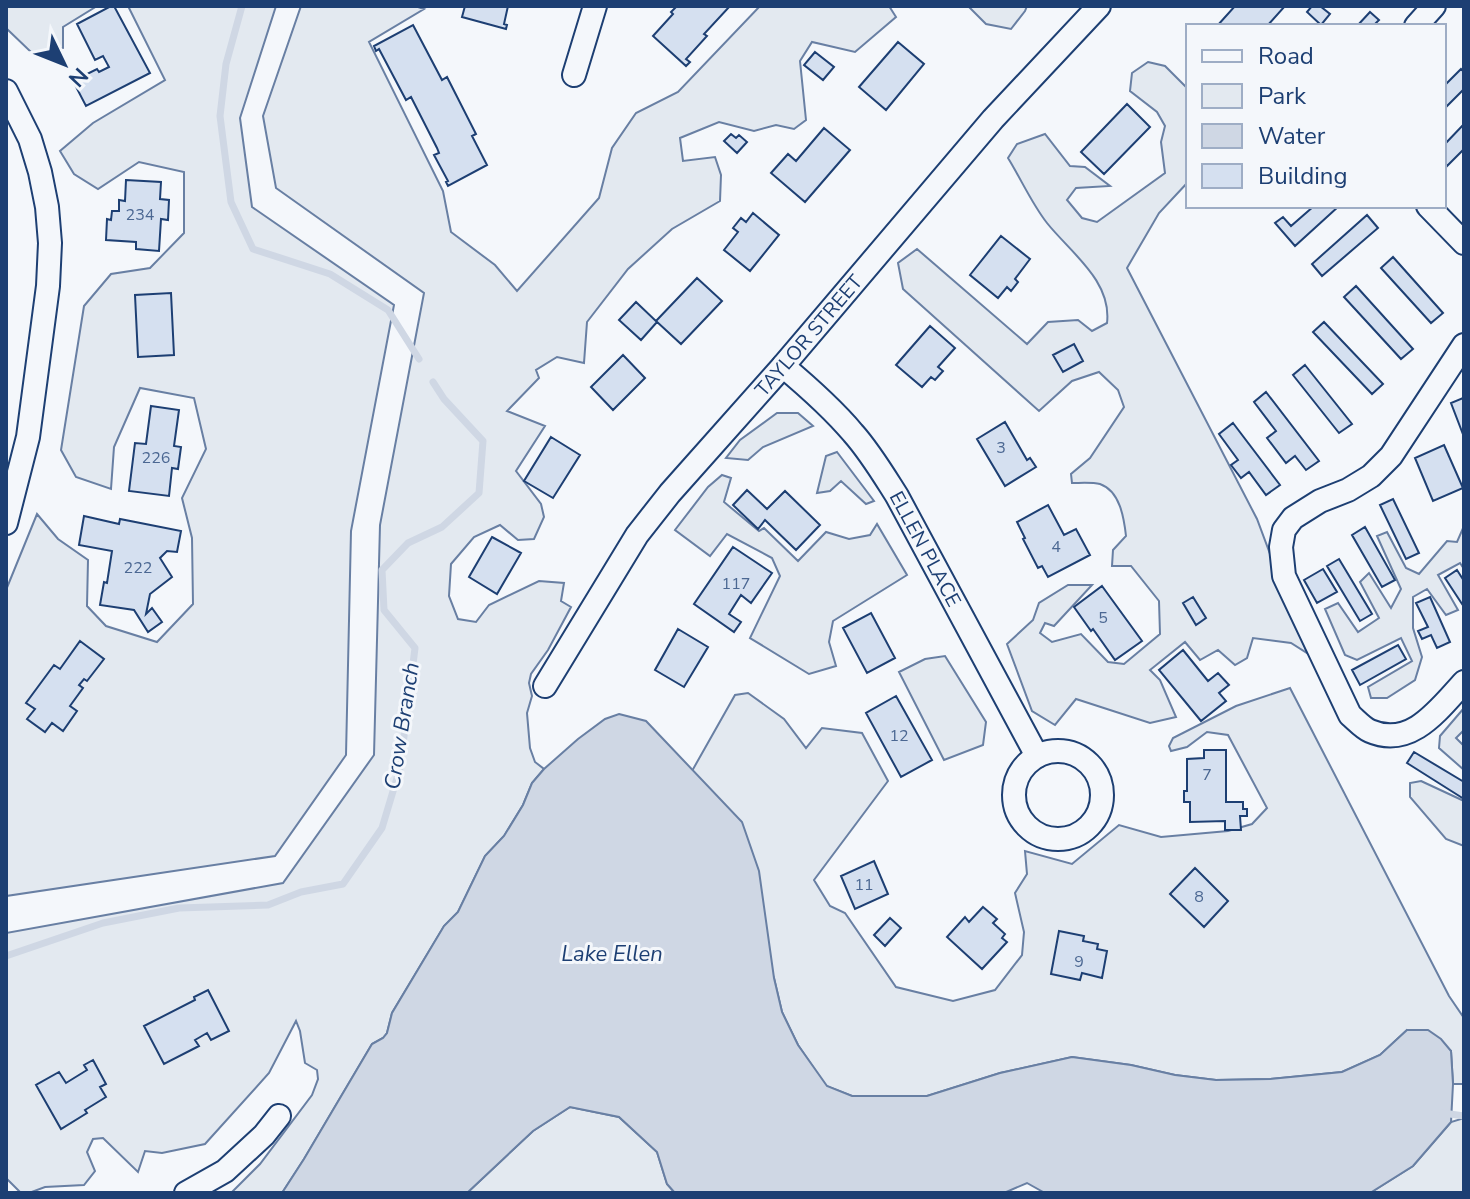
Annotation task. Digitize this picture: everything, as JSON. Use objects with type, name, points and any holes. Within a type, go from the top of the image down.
[{"type":"street","points":[[574,75],[595,6]]},
{"type":"street","name":"TAYLOR STREET","points":[[545,686],[637,535],[670,493],[783,366],[993,119],[1099,6]]},
{"type":"street","points":[[1418,24],[1434,6]]},
{"type":"street","points":[[6,91],[30,139],[40,172],[50,243],[48,286],[28,437],[6,523]]},
{"type":"street","points":[[1430,208],[1464,243]]},
{"type":"street","points":[[1464,345],[1391,456],[1371,476],[1293,518],[1284,530],[1281,547],[1284,576],[1350,715],[1368,730],[1389,736],[1405,734],[1428,721],[1464,682]]},
{"type":"street","name":"ELLEN PLACE","points":[[783,366],[820,398],[875,461],[897,496],[1037,756]]},
{"type":"street","points":[[1064,750],[1078,754],[1098,773],[1103,800],[1099,814],[1080,834],[1067,839],[1053,839],[1028,828],[1019,817],[1014,803],[1014,789],[1026,764],[1037,756],[1064,750]]},
{"type":"street","points":[[186,1193],[225,1171],[264,1135],[279,1116]]},
{"type":"green space","points":[[6,6],[97,6],[63,27],[63,48],[33,54],[6,28]]},
{"type":"green space","points":[[128,6],[276,6],[240,118],[252,207],[394,305],[351,531],[346,755],[275,856],[6,896],[6,590],[37,514],[58,539],[88,560],[87,606],[106,626],[157,642],[193,604],[192,538],[182,498],[206,449],[194,398],[140,388],[114,447],[111,489],[76,477],[61,450],[84,306],[111,274],[150,268],[184,233],[184,172],[139,162],[98,189],[74,174],[60,151],[93,123],[165,80]]},
{"type":"green space","points":[[301,6],[415,6],[424,9],[369,42],[443,191],[451,232],[495,265],[517,291],[599,198],[612,148],[636,113],[678,92],[760,6],[889,6],[896,17],[855,52],[812,42],[800,61],[806,120],[794,129],[776,125],[754,131],[719,122],[680,138],[683,161],[715,157],[721,175],[720,201],[672,229],[628,269],[587,322],[584,363],[557,357],[536,370],[539,378],[507,411],[545,426],[516,471],[541,504],[544,517],[534,539],[518,540],[500,525],[474,537],[451,564],[449,596],[458,619],[476,622],[489,605],[539,581],[564,583],[561,601],[571,607],[531,674],[529,683],[532,696],[527,713],[530,748],[535,762],[544,769],[532,783],[504,836],[485,856],[458,912],[444,926],[392,1013],[387,1033],[372,1044],[282,1193],[231,1193],[260,1164],[312,1095],[318,1079],[317,1070],[305,1063],[296,1021],[269,1073],[205,1144],[162,1153],[145,1151],[138,1172],[103,1138],[93,1139],[87,1152],[95,1171],[84,1185],[45,1187],[21,1193],[6,1178],[6,933],[283,883],[374,755],[380,525],[424,293],[276,188],[263,116]]},
{"type":"green space","points":[[968,6],[1027,6],[1011,29],[986,24]]},
{"type":"green space","points":[[1148,62],[1165,66],[1186,87],[1186,184],[1159,213],[1127,268],[1257,519],[1307,653],[1291,643],[1253,638],[1247,658],[1235,665],[1218,650],[1200,660],[1185,642],[1150,670],[1160,680],[1176,717],[1150,723],[1076,699],[1055,725],[1032,711],[1007,644],[1033,620],[1039,603],[1068,585],[1092,585],[1054,626],[1045,623],[1040,633],[1052,642],[1081,634],[1108,662],[1124,664],[1160,634],[1159,601],[1131,566],[1112,566],[1113,550],[1126,536],[1116,499],[1100,484],[1072,483],[1071,474],[1090,458],[1124,407],[1118,390],[1099,372],[1072,381],[1039,411],[903,289],[898,263],[917,249],[1027,344],[1048,322],[1078,320],[1092,331],[1107,323],[1107,308],[1097,281],[1042,216],[1008,158],[1017,144],[1045,134],[1070,166],[1085,167],[1110,186],[1076,188],[1067,200],[1082,218],[1097,222],[1165,173],[1161,142],[1165,126],[1157,112],[1130,91],[1132,73]]},
{"type":"green space","points":[[777,413],[798,413],[813,426],[763,447],[748,460],[726,458],[740,440]]},
{"type":"green space","points":[[837,452],[874,501],[866,504],[841,481],[830,491],[817,493],[826,456]]},
{"type":"green space","points":[[722,475],[731,478],[724,502],[759,531],[764,528],[798,561],[826,532],[849,539],[870,535],[877,524],[907,575],[833,621],[829,642],[836,666],[809,674],[750,638],[780,576],[772,558],[727,534],[710,556],[675,530],[708,487]]},
{"type":"green space","points":[[1464,526],[1464,569],[1460,563],[1438,575],[1458,610],[1446,615],[1427,589],[1413,597],[1413,628],[1422,657],[1415,680],[1387,698],[1371,698],[1368,687],[1412,661],[1401,638],[1357,660],[1345,655],[1325,609],[1338,603],[1358,632],[1379,618],[1360,582],[1369,573],[1391,608],[1401,589],[1377,536],[1387,532],[1406,568],[1419,574],[1447,541],[1457,542]]},
{"type":"green space","points":[[945,656],[986,722],[983,745],[944,760],[899,672],[925,659]]},
{"type":"green space","points":[[1290,688],[1449,996],[1464,1018],[1464,1084],[1453,1084],[1451,1051],[1407,1030],[1380,1055],[1342,1072],[1270,1079],[1216,1080],[1072,1057],[1000,1073],[927,1096],[852,1096],[826,1086],[798,1045],[782,1012],[774,978],[692,771],[735,695],[748,693],[784,719],[806,748],[822,728],[862,733],[888,781],[814,880],[830,906],[845,913],[896,987],[953,1001],[995,990],[1022,955],[1024,932],[1015,893],[1027,874],[1025,851],[1072,864],[1119,825],[1161,837],[1228,831],[1252,824],[1267,808],[1228,735],[1207,732],[1187,747],[1171,751],[1169,746],[1173,738],[1236,706]]},
{"type":"green space","points":[[1464,708],[1464,730],[1456,738],[1464,746],[1464,770],[1439,748],[1440,736]]},
{"type":"green space","points":[[1421,781],[1464,801],[1464,846],[1446,839],[1410,797],[1410,783]]},
{"type":"green space","points":[[570,1107],[619,1117],[657,1152],[667,1184],[675,1193],[467,1193],[533,1131]]},
{"type":"green space","points":[[1464,1118],[1464,1193],[1370,1193],[1413,1166],[1451,1122]]},
{"type":"water","name":"Lake Ellen","points":[[619,714],[646,721],[742,822],[759,871],[774,978],[782,1012],[798,1045],[827,1086],[852,1096],[927,1096],[1000,1073],[1072,1057],[1216,1080],[1270,1079],[1342,1072],[1380,1055],[1407,1030],[1428,1030],[1451,1051],[1451,1122],[1413,1166],[1370,1193],[1045,1193],[1027,1183],[1004,1193],[675,1193],[667,1184],[657,1152],[619,1117],[570,1107],[533,1131],[467,1193],[282,1193],[372,1044],[387,1033],[392,1013],[444,926],[458,912],[485,856],[504,836],[532,783],[578,739],[605,719]]},
{"type":"building","points":[[114,6],[150,73],[86,106],[73,81],[97,69],[99,72],[109,67],[103,56],[95,60],[77,24]]},
{"type":"building","points":[[465,6],[508,6],[504,24],[507,25],[506,29],[462,17]]},
{"type":"building","points":[[677,6],[730,6],[704,34],[707,36],[686,59],[690,62],[686,66],[653,36]]},
{"type":"building","points":[[1235,6],[1285,6],[1269,24],[1219,24]]},
{"type":"building","points":[[1312,6],[1320,6],[1330,14],[1320,24],[1307,12]]},
{"type":"building","points":[[1370,12],[1379,20],[1375,24],[1359,24]]},
{"type":"building","points":[[413,25],[442,80],[447,77],[476,134],[472,136],[487,165],[448,186],[434,155],[439,153],[437,148],[411,97],[406,100],[379,49],[376,51],[374,46]]},
{"type":"building","points":[[898,42],[924,64],[886,110],[859,87]]},
{"type":"building","points":[[815,52],[834,67],[823,80],[804,65]]},
{"type":"building","points":[[1461,69],[1464,72],[1464,89],[1446,107],[1446,84]]},
{"type":"building","points":[[1127,104],[1150,127],[1104,174],[1081,152]]},
{"type":"building","points":[[1464,124],[1464,149],[1447,166],[1446,143]]},
{"type":"building","points":[[824,128],[850,150],[805,202],[771,173],[788,154],[796,161]]},
{"type":"building","points":[[731,134],[736,138],[739,135],[747,142],[737,153],[724,141]]},
{"type":"building","points":[[126,180],[161,182],[160,199],[169,200],[168,220],[161,219],[159,251],[136,249],[136,242],[106,240],[107,219],[111,220],[112,211],[119,211],[119,200],[125,201]]},
{"type":"building","points":[[1312,208],[1337,208],[1295,246],[1275,223],[1283,217],[1291,226]]},
{"type":"building","points":[[753,213],[779,235],[750,271],[724,250],[738,232],[733,228],[741,218],[746,222]]},
{"type":"building","points":[[1367,215],[1378,228],[1322,276],[1312,264]]},
{"type":"building","points":[[1001,236],[1030,259],[1015,279],[1018,282],[1011,291],[1007,287],[998,298],[970,275]]},
{"type":"building","points":[[1393,257],[1443,313],[1431,323],[1381,268]]},
{"type":"building","points":[[697,278],[722,301],[681,344],[656,321]]},
{"type":"building","points":[[1356,286],[1413,349],[1401,359],[1344,297]]},
{"type":"building","points":[[171,293],[174,355],[138,357],[135,295]]},
{"type":"building","points":[[636,302],[657,322],[641,340],[619,320]]},
{"type":"building","points":[[1324,322],[1383,384],[1372,394],[1313,332]]},
{"type":"building","points":[[930,326],[955,348],[938,367],[943,371],[935,380],[931,377],[922,387],[896,365]]},
{"type":"building","points":[[1074,344],[1083,361],[1063,372],[1053,355]]},
{"type":"building","points":[[623,355],[645,378],[613,410],[591,387]]},
{"type":"building","points":[[1305,365],[1352,424],[1339,433],[1293,375]]},
{"type":"building","points":[[1266,392],[1319,461],[1306,470],[1295,456],[1286,463],[1267,438],[1276,431],[1254,402]]},
{"type":"building","points":[[1464,400],[1464,437],[1451,403]]},
{"type":"building","points":[[151,406],[179,410],[174,446],[181,447],[178,469],[172,468],[169,496],[129,491],[135,443],[146,444]]},
{"type":"building","points":[[1005,422],[1027,460],[1030,458],[1036,467],[1005,486],[977,439]]},
{"type":"building","points":[[1233,423],[1280,485],[1266,495],[1249,472],[1241,478],[1231,465],[1238,460],[1219,434]]},
{"type":"building","points":[[551,437],[580,455],[553,498],[524,481]]},
{"type":"building","points":[[1444,445],[1463,488],[1433,501],[1415,458]]},
{"type":"building","points":[[747,490],[767,509],[785,491],[820,525],[796,550],[765,520],[758,529],[733,505]]},
{"type":"building","points":[[1393,499],[1419,553],[1406,559],[1380,505]]},
{"type":"building","points":[[1048,505],[1064,535],[1076,529],[1090,555],[1048,577],[1042,566],[1038,568],[1017,522]]},
{"type":"building","points":[[84,516],[119,524],[120,519],[181,531],[177,552],[167,551],[160,558],[172,577],[150,594],[146,614],[152,608],[162,622],[148,632],[134,610],[100,605],[112,551],[79,545]]},
{"type":"building","points":[[1365,527],[1395,580],[1382,587],[1352,535]]},
{"type":"building","points":[[492,537],[521,553],[497,594],[469,577]]},
{"type":"building","points":[[733,547],[772,573],[751,603],[741,595],[729,614],[741,622],[734,632],[694,604]]},
{"type":"building","points":[[1339,559],[1372,614],[1360,621],[1327,566]]},
{"type":"building","points":[[1323,569],[1337,592],[1317,603],[1304,580]]},
{"type":"building","points":[[1457,570],[1464,581],[1464,607],[1445,578]]},
{"type":"building","points":[[1102,586],[1142,641],[1115,660],[1074,607]]},
{"type":"building","points":[[1193,597],[1206,618],[1196,625],[1183,603]]},
{"type":"building","points":[[1430,597],[1450,642],[1437,648],[1431,635],[1422,639],[1418,631],[1428,627],[1416,603]]},
{"type":"building","points":[[871,613],[895,658],[867,673],[843,628]]},
{"type":"building","points":[[678,629],[708,647],[684,687],[655,670]]},
{"type":"building","points":[[80,641],[104,659],[87,681],[84,679],[79,685],[83,688],[70,706],[77,711],[63,731],[52,723],[45,732],[27,719],[35,709],[26,703],[54,665],[60,669]]},
{"type":"building","points":[[1398,645],[1406,659],[1360,685],[1352,670]]},
{"type":"building","points":[[1183,650],[1208,681],[1218,673],[1229,685],[1219,693],[1226,701],[1201,721],[1159,670]]},
{"type":"building","points":[[896,696],[932,760],[901,777],[866,713]]},
{"type":"building","points":[[1204,750],[1226,750],[1226,802],[1243,802],[1243,809],[1247,809],[1247,816],[1240,816],[1241,830],[1225,830],[1225,821],[1190,822],[1190,802],[1184,802],[1187,759],[1204,758]]},
{"type":"building","points":[[1414,752],[1464,782],[1464,799],[1407,763]]},
{"type":"building","points":[[874,861],[888,894],[855,909],[841,876]]},
{"type":"building","points":[[1195,868],[1228,901],[1204,927],[1170,894]]},
{"type":"building","points":[[983,907],[997,919],[993,923],[1005,934],[1002,938],[1007,942],[982,969],[947,937],[965,917],[969,922]]},
{"type":"building","points":[[890,918],[901,928],[885,946],[874,935]]},
{"type":"building","points":[[1059,931],[1084,936],[1083,941],[1098,944],[1097,949],[1107,951],[1102,978],[1082,973],[1080,980],[1051,974]]},
{"type":"building","points":[[208,990],[229,1031],[211,1040],[207,1033],[195,1040],[199,1046],[164,1064],[144,1026]]},
{"type":"building","points":[[93,1060],[106,1084],[100,1087],[106,1097],[61,1129],[36,1085],[59,1072],[66,1083],[87,1070],[84,1065]]},
{"type":"waterway","name":"Crow Branch","points":[[242,6],[226,64],[220,116],[231,202],[253,249],[330,274],[388,310],[419,359]]},
{"type":"waterway","name":"Crow Branch","points":[[6,956],[103,923],[179,908],[268,905],[301,892],[343,884],[382,828],[400,768],[415,648],[384,610],[382,570],[408,543],[442,527],[479,493],[483,441],[444,399],[433,382]]},
{"type":"waterway","points":[[1443,1113],[1464,1116]]}]
